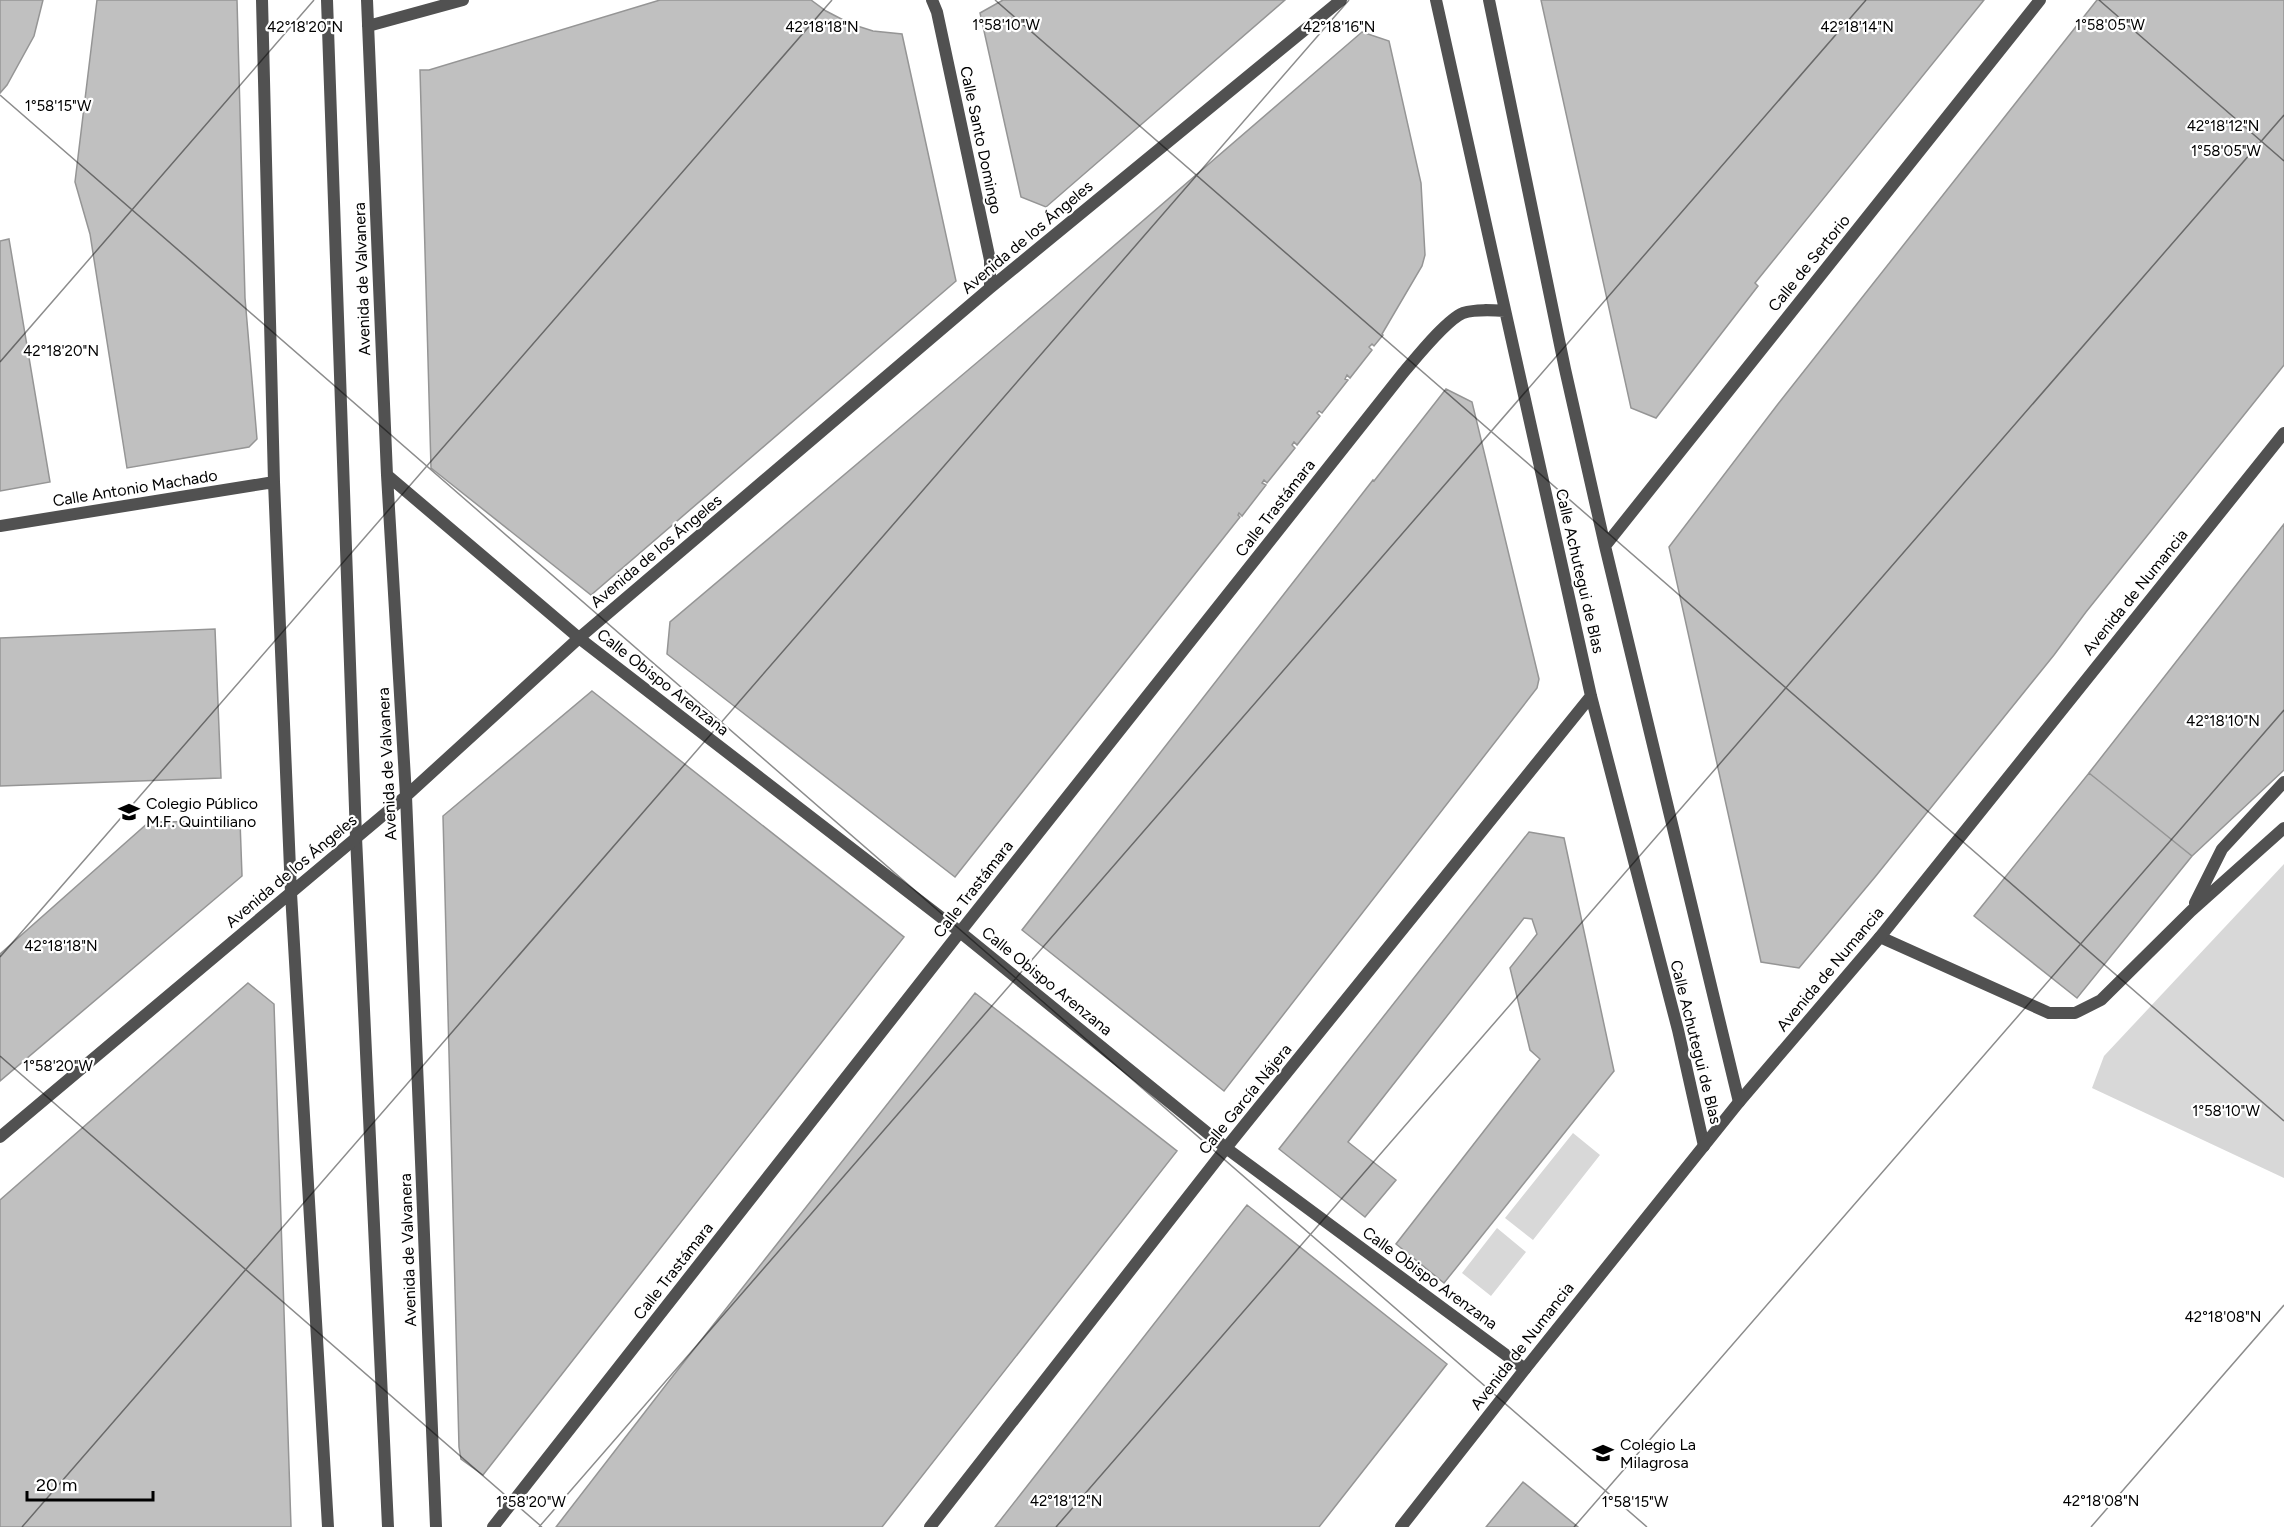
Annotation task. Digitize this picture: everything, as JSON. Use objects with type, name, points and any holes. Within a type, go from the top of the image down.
[{"type":"street","points":[[262,0],[274,482],[291,893],[328,1527]]},
{"type":"street","name":"Avenida de Valvanera","points":[[327,0],[356,837],[388,1527]]},
{"type":"street","name":"Avenida de Valvanera","points":[[367,0],[387,475],[406,795],[436,1527]]},
{"type":"street","points":[[368,26],[463,0]]},
{"type":"street","name":"Calle Santo Domingo","points":[[932,0],[937,12],[990,260],[990,288]]},
{"type":"street","name":"Avenida de los Ángeles","points":[[0,1137],[406,795],[579,638],[990,288],[1341,0]]},
{"type":"street","name":"Calle Achutegui de Blas","points":[[1436,0],[1591,696],[1678,1030],[1704,1146]]},
{"type":"street","name":"Calle Achutegui de Blas","points":[[1489,0],[1565,369],[1605,546],[1739,1102]]},
{"type":"street","name":"Calle de Sertorio","points":[[1605,546],[2040,0]]},
{"type":"street","name":"Calle Trastámara","points":[[493,1527],[1403,372],[1443,328],[1461,314],[1485,310],[1505,311]]},
{"type":"street","name":"Avenida de Numancia","points":[[1401,1527],[1739,1102],[1880,937],[2284,433]]},
{"type":"street","name":"Calle Obispo Arenzana","points":[[387,475],[579,638],[960,932],[1226,1148],[1525,1369]]},
{"type":"street","name":"Calle Antonio Machado","points":[[0,526],[274,482]]},
{"type":"street","name":"Calle García Nájera","points":[[930,1527],[1226,1148],[1591,696]]},
{"type":"street","points":[[2191,911],[2222,849],[2284,782]]},
{"type":"street","points":[[1880,937],[2049,1013],[2075,1012],[2101,1000],[2191,911],[2284,828]]},
{"type":"shaded area","points":[[2284,864],[2284,1178],[2092,1088],[2104,1056]]},
{"type":"shaded area","points":[[1573,1133],[1600,1155],[1533,1240],[1505,1218]]},
{"type":"shaded area","points":[[1497,1228],[1526,1252],[1491,1296],[1462,1273]]},
{"type":"building","points":[[0,0],[43,0],[34,36],[7,85],[0,93]]},
{"type":"building","points":[[97,0],[237,0],[245,298],[257,439],[249,447],[127,468],[90,234],[75,182]]},
{"type":"building","points":[[660,0],[811,0],[851,24],[873,31],[902,34],[956,281],[591,595],[431,468],[420,70],[429,70]]},
{"type":"building","points":[[1003,0],[1285,0],[1046,207],[1021,197],[980,13]]},
{"type":"building","points":[[1541,0],[1984,0],[1755,283],[1758,286],[1656,418],[1631,408]]},
{"type":"building","points":[[2097,0],[2284,0],[2284,365],[2054,655],[1799,968],[1761,962],[1669,547],[1778,404]]},
{"type":"building","points":[[1362,32],[1389,41],[1421,183],[1425,255],[1422,266],[1383,335],[1374,346],[1372,344],[1369,347],[1372,350],[1350,378],[1347,375],[1345,379],[1348,380],[1322,413],[1319,411],[1317,413],[1320,416],[1297,445],[1294,442],[1292,445],[1295,448],[1267,483],[1264,480],[1262,483],[1266,485],[1242,516],[1239,513],[1240,517],[955,877],[667,654],[670,622],[1051,300]]},
{"type":"building","points":[[9,239],[50,482],[0,491],[0,241]]},
{"type":"building","points":[[1446,389],[1472,402],[1539,679],[1537,688],[1224,1091],[1022,930]]},
{"type":"building","points":[[2284,524],[2284,770],[2192,856],[2089,773]]},
{"type":"building","points":[[215,629],[221,778],[0,786],[0,638]]},
{"type":"building","points":[[592,691],[904,937],[483,1475],[461,1459],[459,1447],[443,816]]},
{"type":"building","points":[[2089,773],[2192,856],[2077,998],[1974,916]]},
{"type":"building","points":[[240,821],[242,876],[0,1081],[0,954],[149,822]]},
{"type":"building","points":[[1529,832],[1564,838],[1614,1071],[1444,1283],[1396,1244],[1540,1059],[1530,1050],[1510,968],[1537,934],[1532,919],[1524,918],[1348,1142],[1396,1180],[1365,1217],[1279,1149]]},
{"type":"building","points":[[248,983],[274,1004],[291,1527],[0,1527],[0,1200]]},
{"type":"building","points":[[975,993],[1177,1151],[882,1527],[556,1527],[669,1381]]},
{"type":"building","points":[[1247,1205],[1447,1364],[1319,1527],[995,1527]]},
{"type":"building","points":[[1523,1482],[1578,1527],[1486,1527]]},
{"type":"place","name":"Colegio Público M.F. Quintiliano","points":[[129,812]]},
{"type":"place","name":"Colegio La Milagrosa","points":[[1603,1453]]}]
